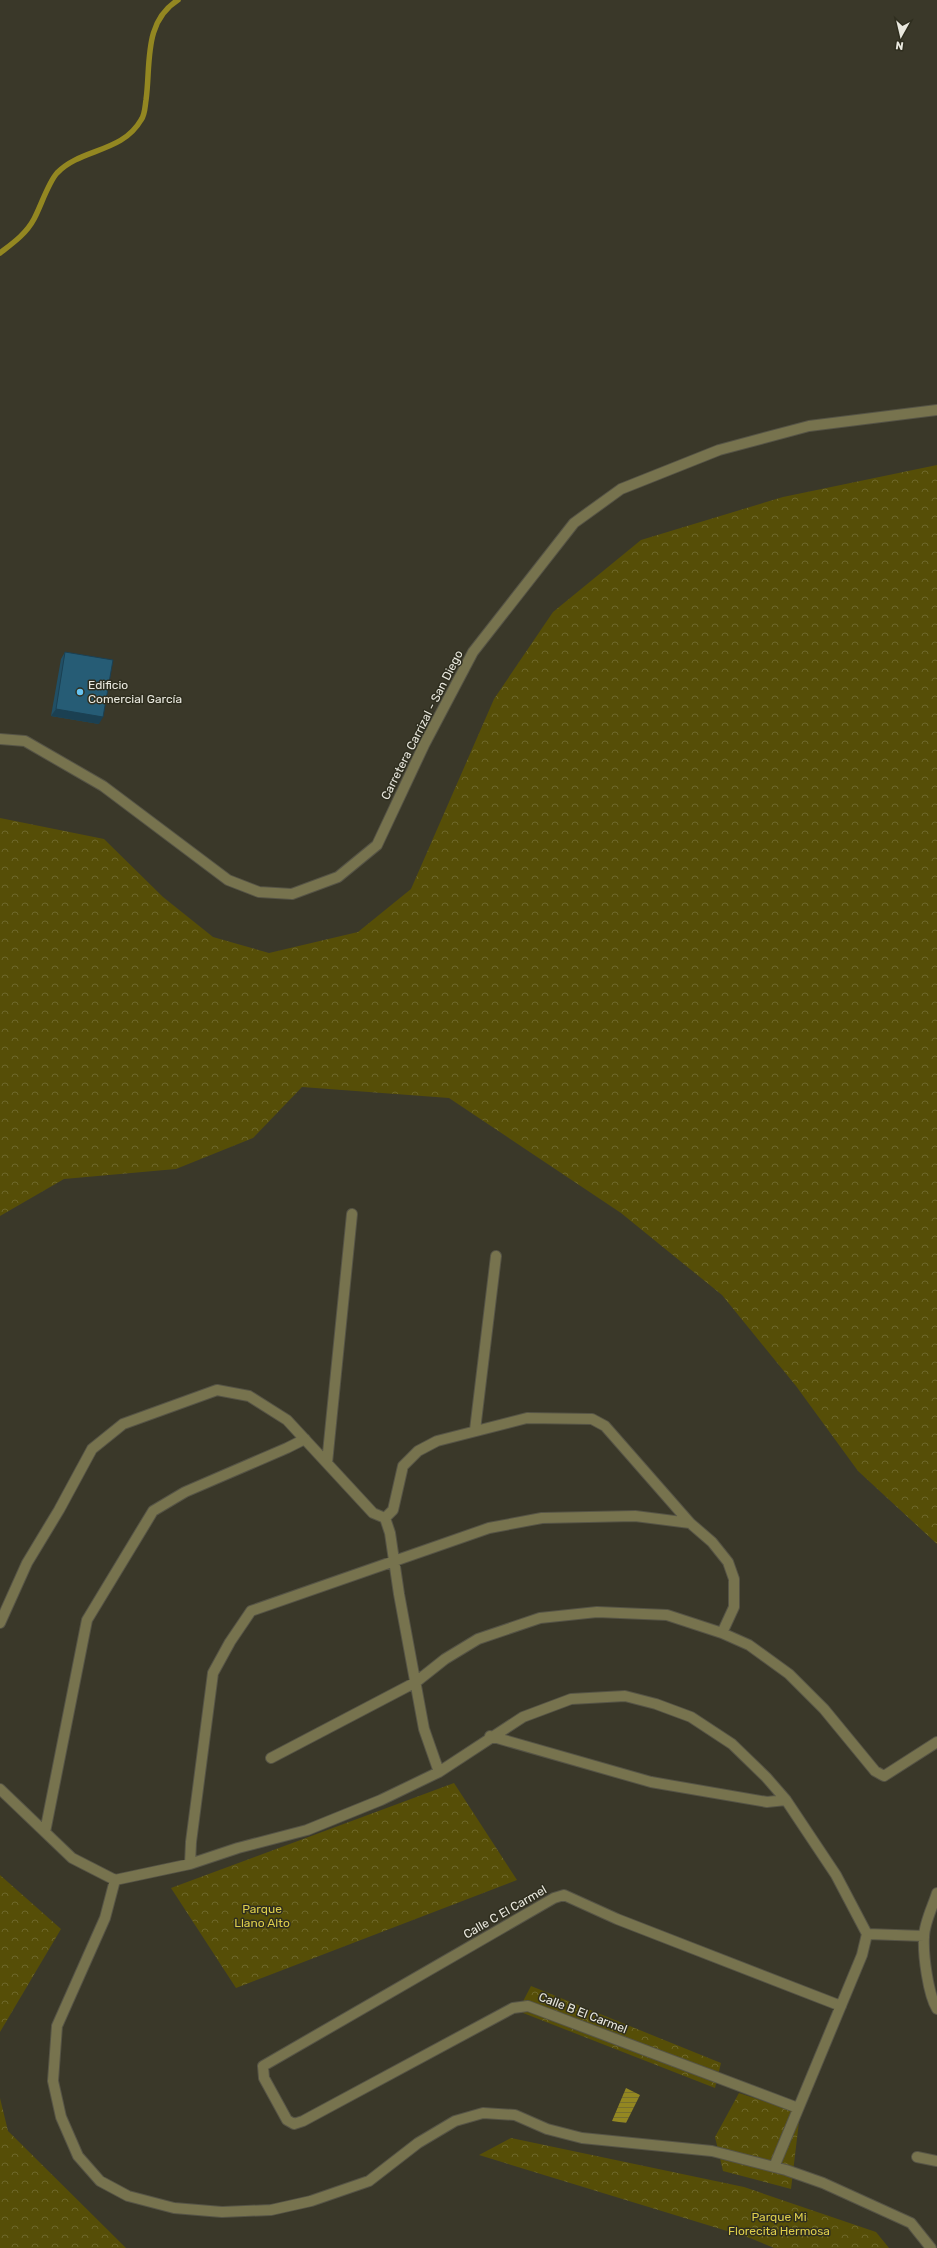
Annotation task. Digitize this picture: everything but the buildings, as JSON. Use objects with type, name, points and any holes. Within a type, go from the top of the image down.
[{"type":"street","name":"Carretera Carrizal - San Diego","points":[[0,739],[25,741],[91,778],[228,880],[259,892],[292,894],[338,877],[377,845],[424,745],[473,652],[574,523],[621,489],[719,450],[809,426],[937,410]]},
{"type":"street","points":[[327,1463],[352,1214]]},
{"type":"street","points":[[475,1430],[496,1256]]},
{"type":"street","points":[[0,1623],[27,1563],[60,1510],[92,1449],[123,1424],[217,1390],[249,1396],[287,1420],[373,1513],[386,1518]]},
{"type":"street","points":[[386,1518],[393,1510],[403,1466],[418,1451],[436,1441],[527,1418],[592,1419],[605,1426],[690,1523],[712,1542],[728,1562],[734,1579],[734,1607],[722,1633]]},
{"type":"street","points":[[45,1832],[87,1620],[153,1511],[185,1492],[305,1439]]},
{"type":"street","points":[[190,1864],[191,1842],[213,1673],[230,1642],[251,1611],[489,1528],[542,1518],[635,1516],[690,1523]]},
{"type":"street","points":[[386,1518],[424,1729],[439,1772]]},
{"type":"street","points":[[271,1758],[416,1682],[445,1659],[478,1638],[540,1618],[597,1612],[667,1615],[722,1633],[749,1645],[789,1674],[824,1709],[875,1771],[884,1776],[937,1742]]},
{"type":"street","points":[[0,1789],[72,1858],[114,1880],[190,1864],[238,1848],[307,1830],[381,1800],[439,1772],[490,1736],[523,1717],[571,1699],[626,1696],[656,1704],[691,1717],[732,1744],[786,1800],[836,1875],[867,1934],[862,1955],[774,2167]]},
{"type":"street","points":[[490,1736],[651,1782],[767,1802],[786,1800]]},
{"type":"street","points":[[114,1880],[105,1918],[57,2026],[52,2081],[61,2117],[78,2156],[100,2181],[128,2196],[174,2208],[222,2212],[271,2210],[297,2204],[369,2181],[418,2143],[455,2121],[483,2113],[515,2115],[547,2128],[582,2138],[712,2151],[774,2167],[823,2183],[911,2223],[932,2248]]},
{"type":"street","points":[[937,1893],[924,1936],[927,1970],[934,2004],[937,2009]]},
{"type":"street","name":"Calle C El Carmel","points":[[303,2122],[294,2124],[287,2120],[264,2078],[263,2066],[554,1898],[564,1895],[617,1920],[841,2006]]},
{"type":"street","points":[[867,1934],[924,1936]]},
{"type":"street","name":"Calle B El Carmel","points":[[303,2122],[513,2008],[528,2006],[798,2108]]},
{"type":"street","points":[[917,2157],[937,2161]]},
{"type":"green space","points":[[937,465],[937,1544],[858,1471],[796,1386],[722,1295],[621,1213],[449,1098],[302,1087],[253,1138],[176,1169],[64,1179],[0,1216],[0,818],[104,839],[163,897],[213,937],[269,953],[358,932],[411,889],[494,699],[553,612],[641,540],[783,497]]},
{"type":"green space","name":"Parque Llano Alto","points":[[454,1783],[517,1880],[236,1988],[171,1888]]},
{"type":"green space","points":[[0,1875],[61,1929],[0,2032]]},
{"type":"green space","points":[[531,1986],[721,2063],[715,2088],[518,2011]]},
{"type":"green space","points":[[739,2093],[800,2113],[791,2189],[723,2171],[715,2137]]},
{"type":"green space","points":[[0,2098],[8,2131],[126,2248],[0,2248]]},
{"type":"green space","name":"Parque Mi Florecita Hermosa","points":[[511,2138],[744,2187],[876,2232],[889,2248],[774,2248],[750,2238],[479,2155]]},
{"type":"shaded area","points":[[626,2088],[640,2095],[626,2123],[612,2121]]},
{"type":"waterway","points":[[0,253],[19,238],[31,224],[57,173],[78,159],[123,139],[133,131],[141,120],[145,108],[149,58],[154,32],[159,20],[167,9],[178,0]]},
{"type":"place","name":"Edificio Comercial García","points":[[80,692]]}]
